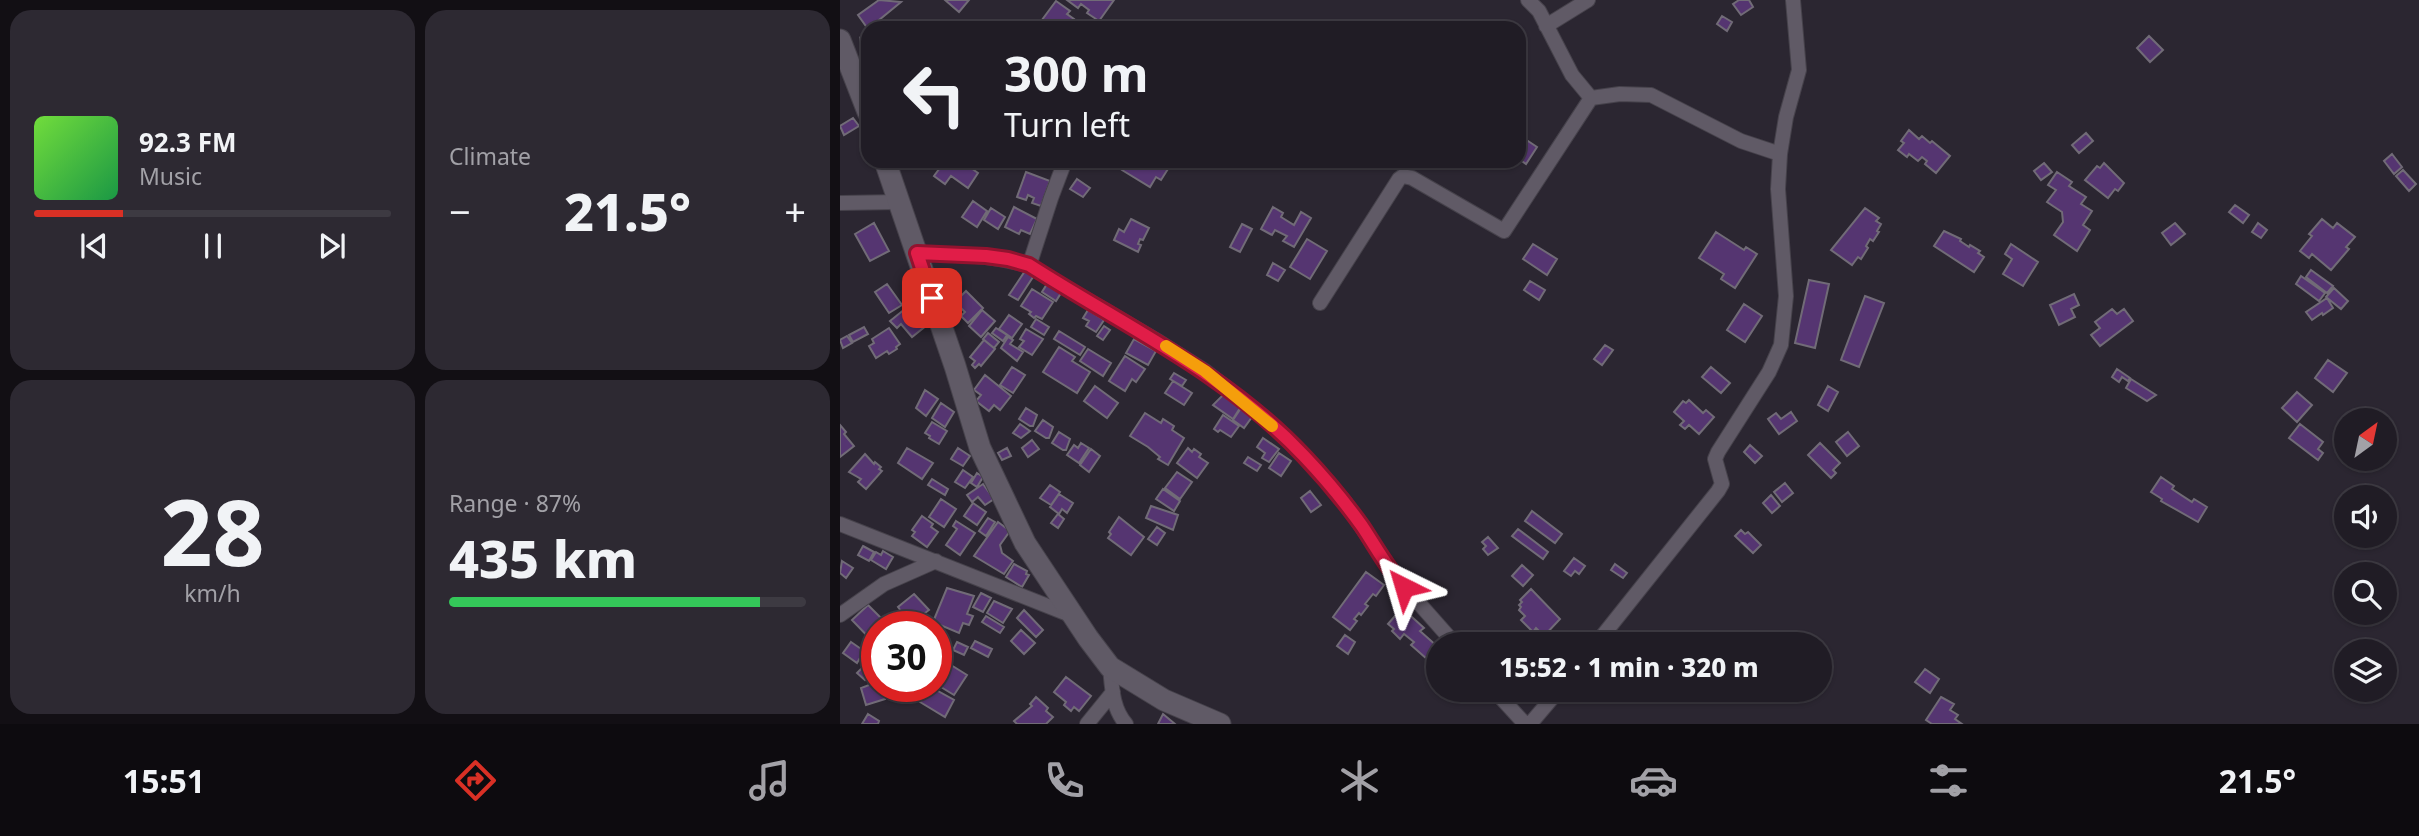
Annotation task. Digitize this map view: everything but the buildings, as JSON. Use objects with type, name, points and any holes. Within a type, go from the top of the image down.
[{"type":"street","points":[[1528,0],[1539,11],[1572,75],[1591,98]]},
{"type":"street","points":[[1546,26],[1588,0]]},
{"type":"street","points":[[1606,632],[1718,491],[1722,480],[1716,459],[1718,452],[1769,372],[1781,345],[1786,296],[1778,189],[1780,154],[1786,117],[1799,71],[1793,0]]},
{"type":"street","points":[[840,40],[861,93]]},
{"type":"street","points":[[1320,303],[1399,179],[1404,176],[1412,178],[1504,232],[1591,98],[1620,94],[1651,95],[1741,141],[1780,154]]},
{"type":"street","points":[[887,168],[980,448],[1025,543],[1110,667],[1164,700],[1220,724]]},
{"type":"street","points":[[1029,265],[1062,168]]},
{"type":"street","points":[[840,203],[899,202]]},
{"type":"street","points":[[917,253],[986,256],[1029,265],[1205,371],[1255,410],[1303,454],[1345,502],[1394,575],[1444,632]]},
{"type":"street","points":[[840,524],[1074,616]]},
{"type":"street","points":[[840,615],[884,584],[936,561]]},
{"type":"street","points":[[1110,667],[1120,717],[1126,724]]},
{"type":"street","points":[[1087,724],[1113,692]]},
{"type":"street","points":[[1505,702],[1528,724],[1548,702]]},
{"type":"slow traffic","points":[[1166,346],[1205,371],[1272,426]]},
{"type":"route","points":[[932,298],[917,253],[1008,259],[1029,265],[1159,342],[1205,371],[1255,410],[1303,454],[1345,502],[1382,559],[1404,587]]}]
